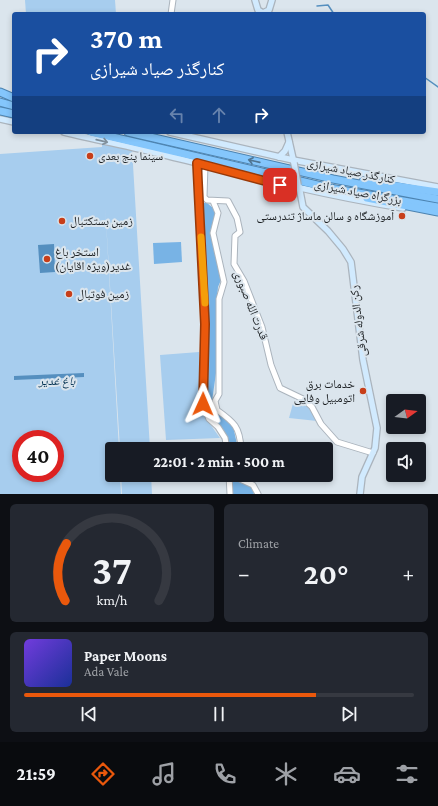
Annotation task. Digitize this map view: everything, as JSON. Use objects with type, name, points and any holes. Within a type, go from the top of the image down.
[{"type":"highway","points":[[0,92],[12,95]]},
{"type":"highway","points":[[0,102],[12,105]]},
{"type":"highway","points":[[0,111],[12,114]]},
{"type":"highway","points":[[0,116],[12,119]]},
{"type":"highway","name":"بزرگراه صیاد شیرازی","points":[[100,134],[330,188],[438,207]]},
{"type":"highway","name":"بزرگراه صیاد شیرازی","points":[[137,134],[333,180],[438,199]]},
{"type":"highway","points":[[333,180],[377,182],[438,192]]},
{"type":"highway","points":[[330,188],[381,202],[438,212]]},
{"type":"main road","points":[[269,11],[272,0]]},
{"type":"main road","points":[[256,3],[261,12]]},
{"type":"main road","points":[[0,119],[12,120]]},
{"type":"main road","points":[[73,134],[299,187],[438,215]]},
{"type":"main road","name":"کنارگذر صیاد شیرازی","points":[[191,134],[294,162],[438,187]]},
{"type":"main road","name":"رکن الدوله شرقی","points":[[287,134],[303,207],[328,230],[351,262],[363,360],[377,428],[373,453],[362,477],[360,494]]},
{"type":"main road","points":[[279,157],[285,151],[289,141]]},
{"type":"street","points":[[171,12],[173,1]]},
{"type":"street","points":[[197,163],[205,324],[203,404],[209,419],[218,427],[226,442]]},
{"type":"street","points":[[206,165],[204,196],[207,200],[212,201],[218,213],[213,233],[224,282],[219,299],[219,394],[215,402],[217,410],[229,418],[237,427],[240,442]]},
{"type":"street","name":"قدرت الله صبوری","points":[[212,201],[228,201],[237,218],[240,232],[235,236],[234,264],[244,281],[262,327],[280,388],[303,399],[312,407],[322,424],[337,442],[373,453]]},
{"type":"street","points":[[229,482],[230,494]]},
{"type":"street","points":[[247,482],[253,485],[258,494]]},
{"type":"green space","points":[[25,0],[115,0],[116,12],[26,12]]},
{"type":"green space","name":"باغ غدیر","points":[[102,141],[132,148],[150,442],[120,442],[105,204],[119,442],[105,442],[105,482],[120,482],[121,494],[0,494],[0,154],[102,147]]},
{"type":"green space","points":[[199,352],[200,410],[220,438],[166,440],[160,355]]},
{"type":"green space","points":[[294,400],[308,405],[317,421],[289,418]]},
{"type":"green space","points":[[121,482],[151,482],[152,494],[122,494]]},
{"type":"shaded area","points":[[202,203],[207,203],[213,208],[215,214],[210,232],[221,280],[218,287],[216,310],[216,373],[212,401],[214,410],[233,426],[236,442],[229,442],[220,425],[209,414],[207,403],[209,307]]},
{"type":"shaded area","points":[[181,242],[182,262],[154,264],[153,243]]},
{"type":"shaded area","name":"استخر باغ غدیر(ویژه اقایان)","points":[[54,244],[55,272],[40,273],[38,245]]},
{"type":"shaded area","points":[[84,373],[84,377],[14,380],[14,376]]},
{"type":"shaded area","points":[[232,482],[239,482],[251,487],[254,494],[233,494]]},
{"type":"waterway","points":[[317,6],[328,5],[333,12]]},
{"type":"waterway","points":[[426,78],[438,87]]},
{"type":"slow traffic","points":[[201,237],[205,303]]},
{"type":"place","name":"سینما پنج بعدی","points":[[90,156]]},
{"type":"place","name":"آموزشگاه و سالن ماساژ تندرستی","points":[[402,216]]},
{"type":"place","name":"زمین بستکتبال","points":[[62,221]]},
{"type":"place","name":"استخر باغ غدیر(ویژه اقایان)","points":[[47,259]]},
{"type":"place","name":"زمین فوتبال","points":[[69,294]]},
{"type":"place","name":"خدمات برق اتومبیل وفایی","points":[[363,391]]},
{"type":"route","points":[[203,404],[205,324],[203,262],[198,210],[197,163],[280,185]]}]
